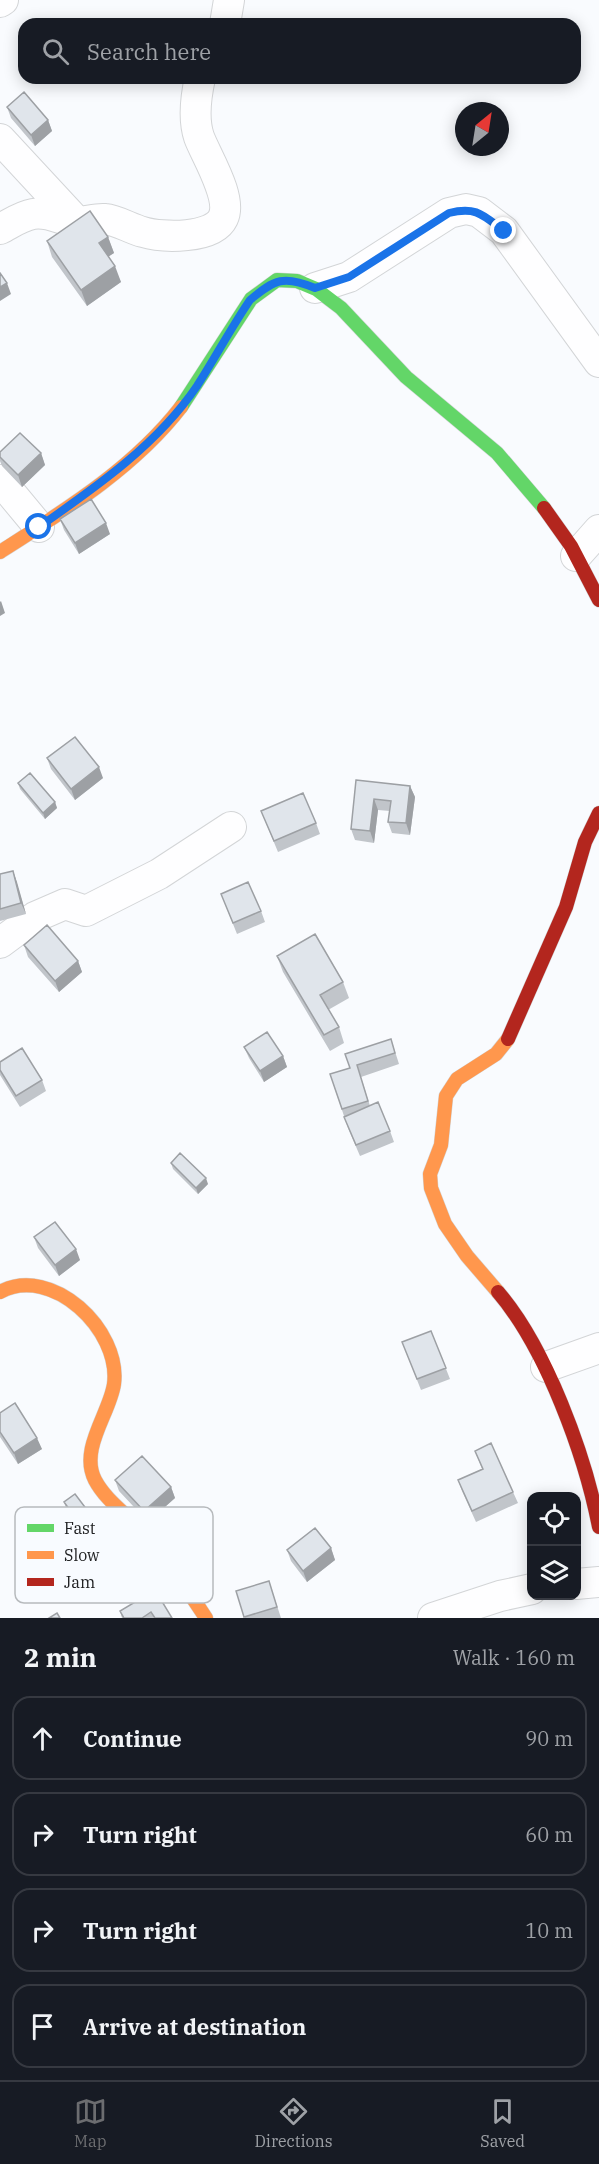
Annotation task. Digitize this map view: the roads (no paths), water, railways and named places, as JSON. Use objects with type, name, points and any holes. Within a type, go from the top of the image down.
[{"type":"street","points":[[226,18],[229,0]]},
{"type":"street","points":[[0,229],[34,213],[50,214],[77,222],[105,219],[146,233],[204,234],[219,224],[225,210],[224,197],[199,136],[197,122],[200,84]]},
{"type":"street","points":[[0,139],[77,222]]},
{"type":"street","points":[[315,288],[349,277],[449,213],[466,209],[479,213],[504,231],[599,362]]},
{"type":"street","points":[[0,552],[97,486],[170,419],[196,387],[250,300],[279,280],[297,280],[315,288],[333,302],[407,378],[494,448],[576,556],[599,600]]},
{"type":"street","points":[[0,480],[39,527]]},
{"type":"street","points":[[576,556],[599,530]]},
{"type":"street","points":[[599,813],[585,842],[566,907],[512,1034],[496,1054],[457,1079],[446,1096],[441,1145],[430,1174],[431,1188],[446,1224],[467,1256],[515,1314],[546,1367],[596,1488],[599,1527]]},
{"type":"street","points":[[0,943],[35,917],[65,904],[86,911],[159,874],[231,827]]},
{"type":"street","points":[[0,1292],[22,1282],[39,1284],[77,1305],[102,1333],[112,1357],[114,1382],[92,1451],[91,1470],[100,1487],[119,1507]]},
{"type":"street","points":[[546,1367],[599,1348]]},
{"type":"street","points":[[581,1584],[599,1582]]},
{"type":"street","points":[[433,1618],[500,1596],[527,1591]]},
{"type":"street","points":[[196,1603],[206,1618]]}]
